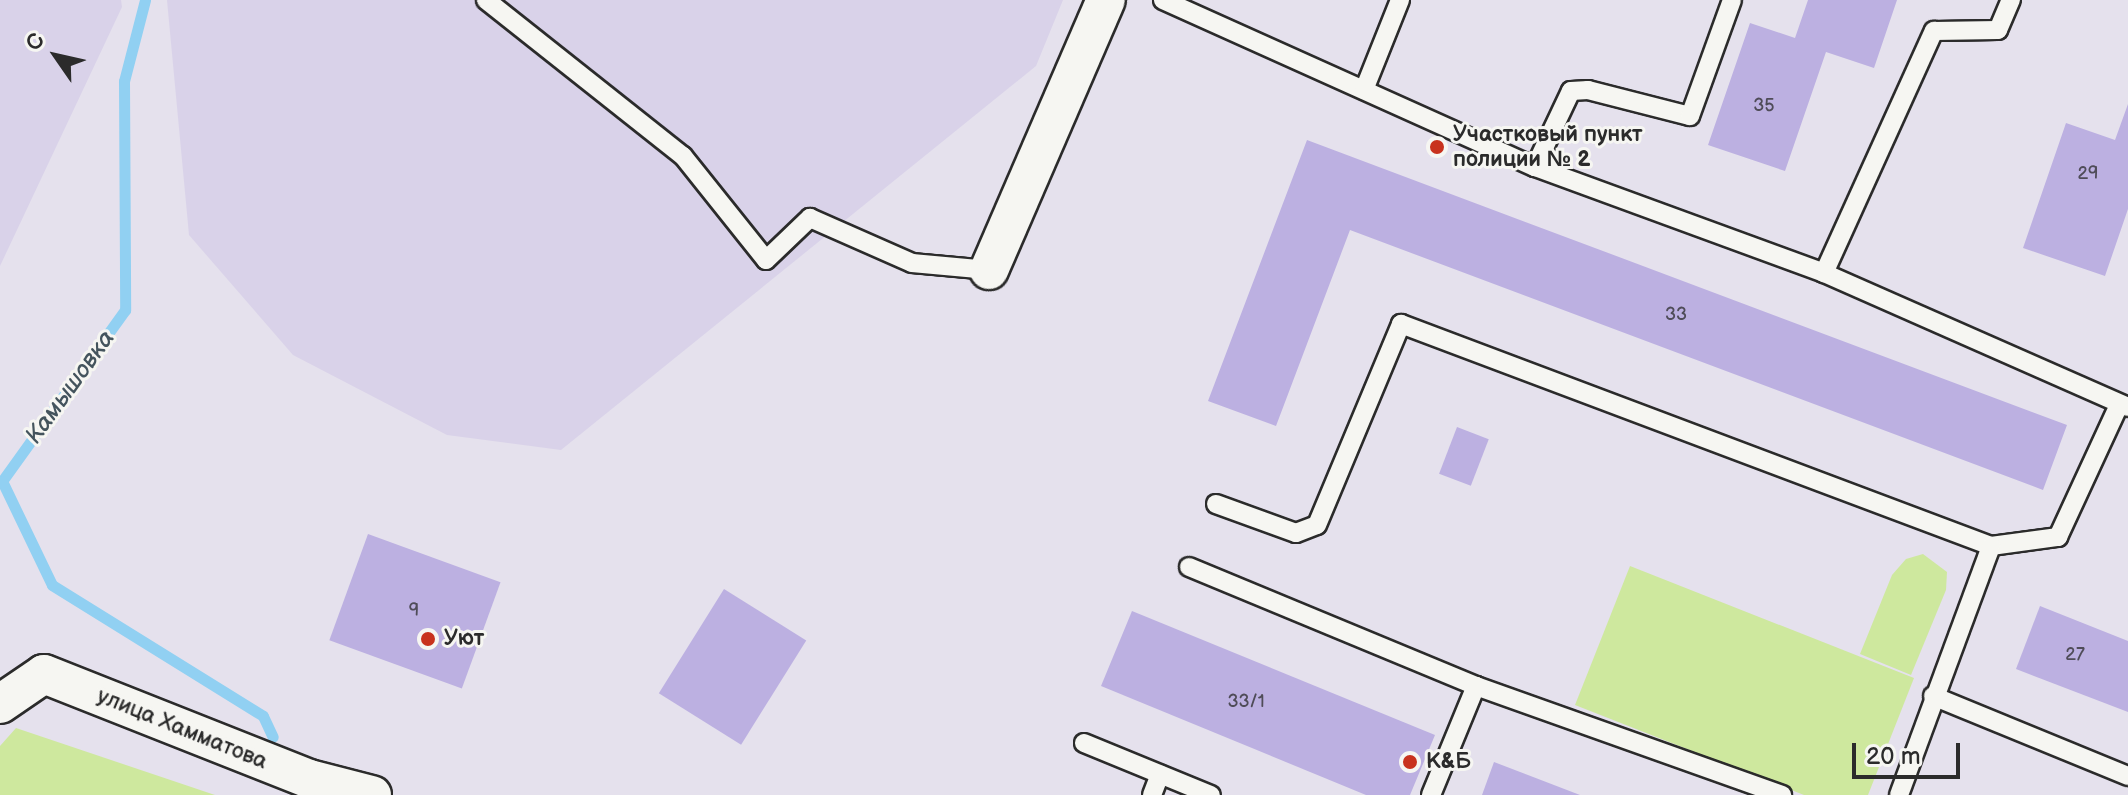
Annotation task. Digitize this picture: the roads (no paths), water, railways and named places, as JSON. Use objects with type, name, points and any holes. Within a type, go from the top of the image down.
[{"type":"street","points":[[989,270],[1106,0]]},
{"type":"street","name":"улица Хамматова","points":[[0,704],[44,674],[309,779],[372,795]]},
{"type":"lane","points":[[486,0],[683,156],[766,260],[810,218],[912,263],[989,270]]},
{"type":"lane","points":[[1163,0],[1193,6],[1364,90],[1535,167],[1824,273],[2123,406],[2058,537],[1991,546],[1401,324],[1317,525],[1296,533],[1216,504]]},
{"type":"lane","points":[[1364,90],[1400,0]]},
{"type":"lane","points":[[1535,167],[1571,91],[1588,90],[1690,116],[1732,0]]},
{"type":"lane","points":[[1824,273],[1934,31],[1998,30],[2011,0]]},
{"type":"lane","points":[[1899,795],[1933,696],[1991,546]]},
{"type":"lane","points":[[1189,567],[1476,686],[1782,795]]},
{"type":"lane","points":[[1431,795],[1476,686]]},
{"type":"lane","points":[[1933,696],[2128,776]]},
{"type":"lane","points":[[1084,743],[1211,795]]},
{"type":"lane","points":[[1152,795],[1160,774]]},
{"type":"waterway","name":"Камышовка","points":[[145,0],[124,81],[125,310],[2,481],[52,585],[263,716],[273,737]]},
{"type":"place","name":"Участковый пункт полиции № 2","points":[[1437,147]]},
{"type":"place","name":"Уют","points":[[428,639]]},
{"type":"place","name":"К&Б","points":[[1410,762]]}]
